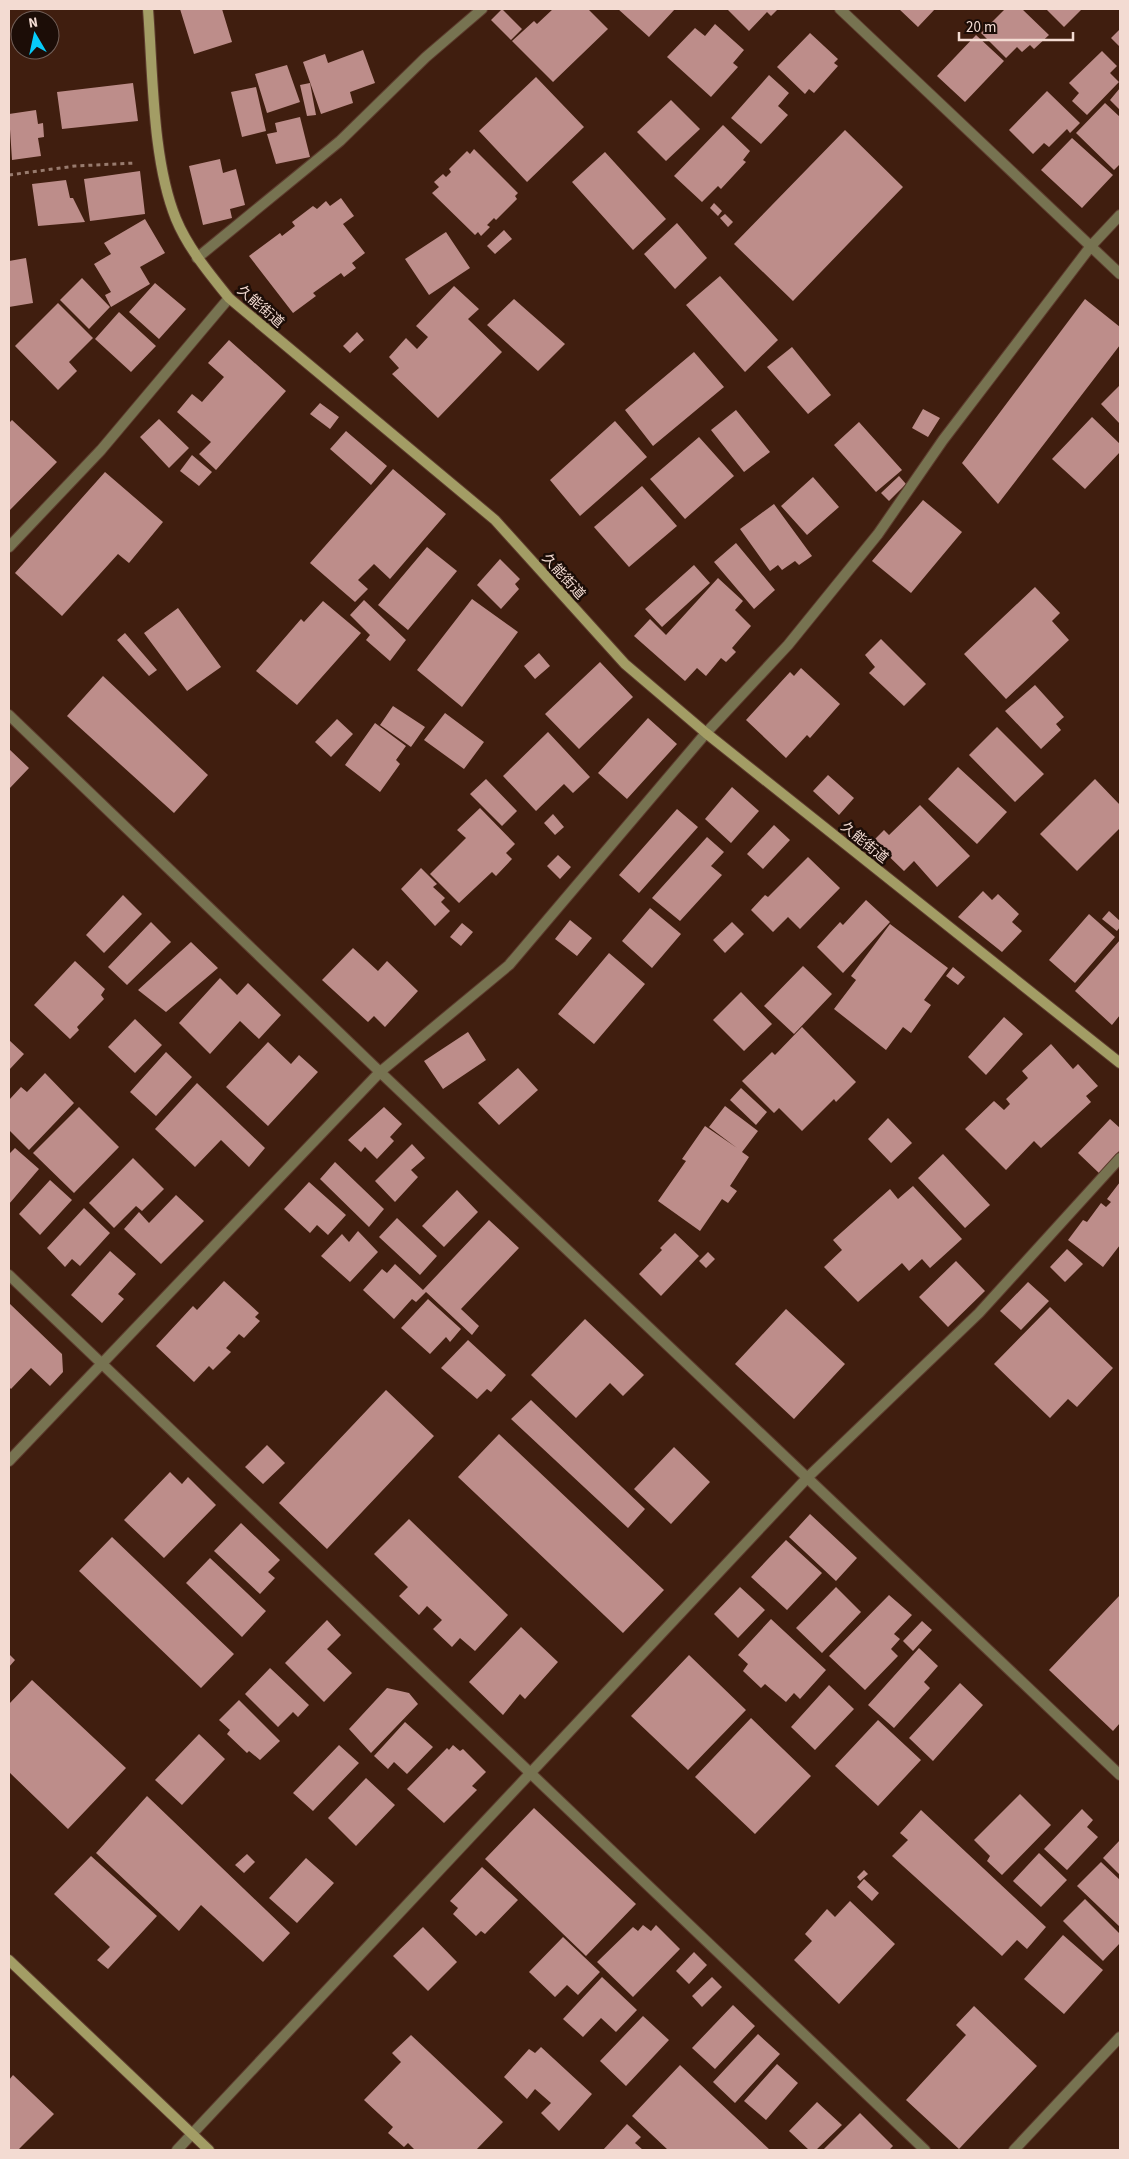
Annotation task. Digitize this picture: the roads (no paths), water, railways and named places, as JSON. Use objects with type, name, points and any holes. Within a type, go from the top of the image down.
[{"type":"main road","name":"久能街道","points":[[148,9],[160,162],[176,218],[197,258],[228,298],[495,520],[625,664],[706,733],[1120,1063]]},
{"type":"main road","points":[[9,1960],[209,2150]]},
{"type":"street","points":[[197,258],[340,141],[426,57],[482,9]]},
{"type":"street","points":[[840,9],[1120,274]]},
{"type":"street","points":[[9,1461],[380,1072],[509,965],[706,733],[788,645],[878,534],[943,440],[1091,246],[1120,215]]},
{"type":"street","points":[[9,546],[101,450],[228,298]]},
{"type":"street","points":[[9,715],[380,1072],[808,1476],[1120,1775]]},
{"type":"street","points":[[177,2150],[808,1476],[979,1313],[1120,1158]]},
{"type":"street","points":[[9,1275],[925,2150]]},
{"type":"street","points":[[1014,2150],[1120,2037]]}]
